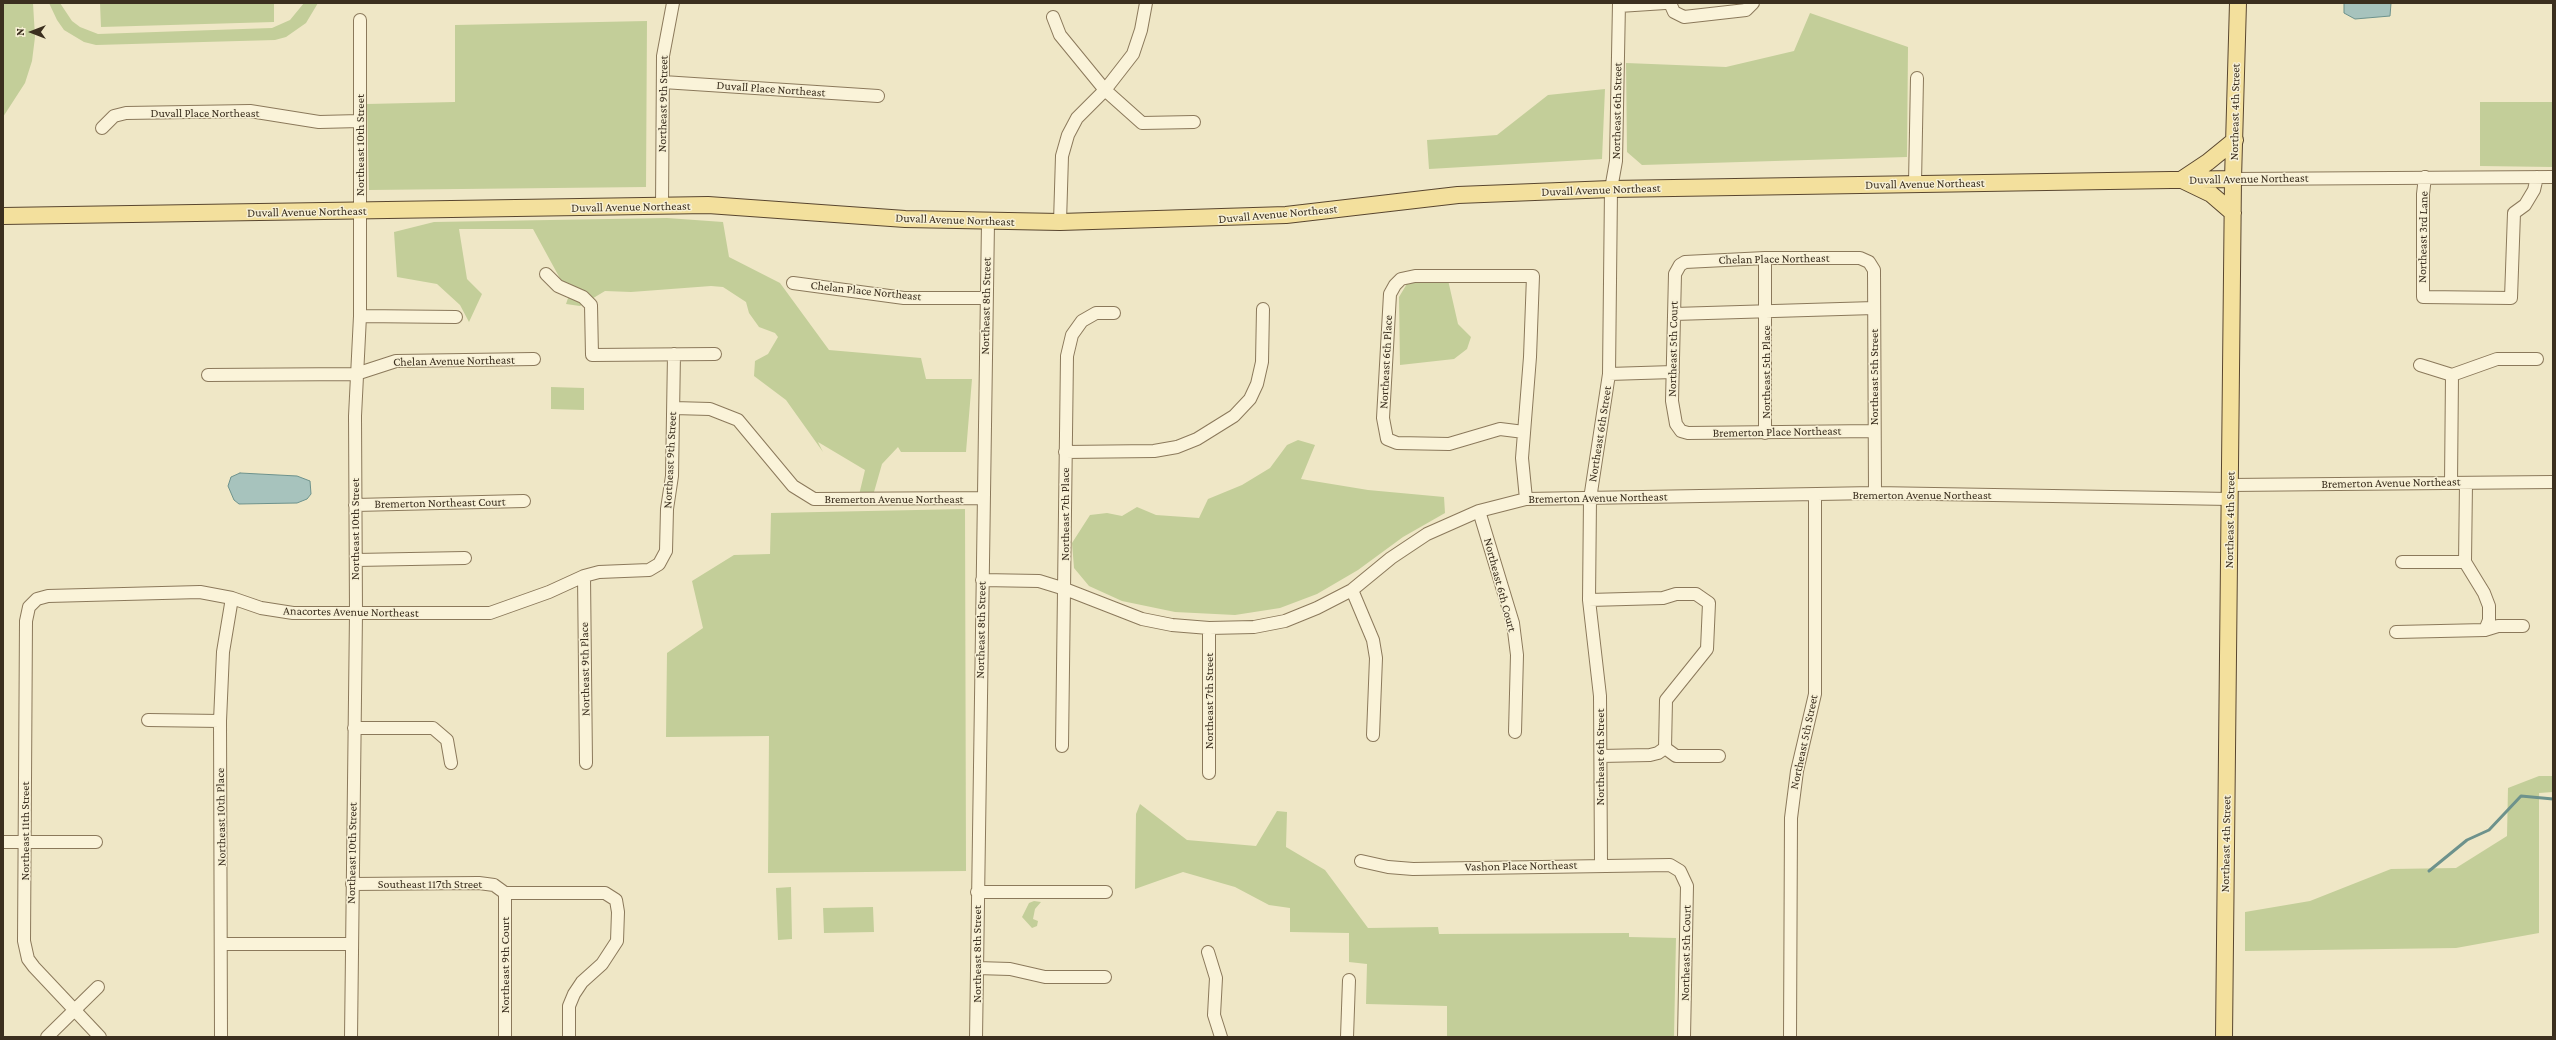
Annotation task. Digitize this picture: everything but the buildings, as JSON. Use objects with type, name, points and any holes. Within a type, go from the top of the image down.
[{"type":"main road","name":"Northeast 4th Street","points":[[2224,1037],[2233,179],[2238,3]]},
{"type":"main road","points":[[2181,180],[2208,162],[2235,140]]},
{"type":"main road","name":"Duvall Avenue Northeast","points":[[3,216],[662,206],[760,207],[905,219],[988,222],[1060,222],[1286,215],[1458,195],[1611,189],[2233,179]]},
{"type":"main road","points":[[2181,180],[2211,194],[2233,213]]},
{"type":"street","name":"Northeast 9th Street","points":[[662,206],[663,56],[673,3]]},
{"type":"street","points":[[1060,222],[1062,156],[1068,135],[1077,118],[1106,90],[1133,54],[1141,30],[1146,3]]},
{"type":"street","points":[[1619,4],[1665,3]]},
{"type":"street","points":[[1670,3],[1674,12],[1684,17],[1746,10],[1753,3]]},
{"type":"street","name":"Northeast 6th Street","points":[[1601,865],[1600,696],[1589,600],[1590,499],[1609,374],[1611,189],[1616,161],[1619,4]]},
{"type":"street","points":[[1053,17],[1060,35],[1106,90],[1142,123],[1194,122]]},
{"type":"street","name":"Northeast 10th Street","points":[[351,1037],[356,613],[356,374],[360,316],[360,20]]},
{"type":"street","points":[[1915,184],[1917,78]]},
{"type":"street","name":"Duvall Place Northeast","points":[[663,82],[878,96]]},
{"type":"street","name":"Duvall Place Northeast","points":[[102,128],[114,116],[126,112],[250,111],[319,122],[360,121]]},
{"type":"street","name":"Northeast 3rd Lane","points":[[2425,177],[2423,194],[2423,298],[2511,298],[2514,213],[2528,200],[2534,190],[2538,176]]},
{"type":"street","name":"Duvall Avenue Northeast","points":[[2233,179],[2553,176]]},
{"type":"street","name":"Northeast 8th Street","points":[[976,1037],[988,222]]},
{"type":"street","name":"Chelan Place Northeast","points":[[1680,265],[1685,262],[1765,258],[1860,258],[1869,262]]},
{"type":"street","name":"Northeast 5th Place","points":[[1765,258],[1765,433]]},
{"type":"street","name":"Northeast 5th Street","points":[[1869,262],[1874,270],[1875,493]]},
{"type":"street","name":"Northeast 5th Court","points":[[1680,265],[1675,274],[1673,415],[1681,432]]},
{"type":"street","points":[[546,274],[558,286],[583,297],[591,305],[592,355],[715,354]]},
{"type":"street","name":"Northeast 6th Place","points":[[1415,276],[1533,276],[1524,432],[1500,429],[1449,444],[1397,443],[1387,440],[1383,418],[1390,294],[1395,285],[1401,279],[1415,276]]},
{"type":"street","name":"Chelan Place Northeast","points":[[793,283],[904,298],[986,298]]},
{"type":"street","name":"Northeast 5th Place","points":[[1674,314],[1874,308]]},
{"type":"street","points":[[1066,452],[1154,451],[1177,447],[1197,438],[1234,416],[1250,399],[1257,384],[1262,362],[1263,309]]},
{"type":"street","name":"Northeast 7th Place","points":[[1062,746],[1067,356],[1072,335],[1082,321],[1096,313],[1114,313]]},
{"type":"street","points":[[360,316],[456,317]]},
{"type":"street","name":"Northeast 9th Street","points":[[659,564],[666,552],[674,408],[674,354]]},
{"type":"street","name":"Chelan Avenue Northeast","points":[[208,375],[356,374],[396,361],[534,359]]},
{"type":"street","points":[[2420,365],[2452,375],[2497,360],[2537,359]]},
{"type":"street","points":[[1609,374],[1673,372]]},
{"type":"street","points":[[2451,483],[2452,375]]},
{"type":"street","name":"Bremerton Avenue Northeast","points":[[674,408],[710,409],[738,420],[794,486],[814,499],[983,498]]},
{"type":"street","name":"Bremerton Place Northeast","points":[[1681,432],[1765,433],[1874,431]]},
{"type":"street","points":[[1524,432],[1522,458],[1526,499]]},
{"type":"street","points":[[2466,482],[2465,562],[2484,593],[2489,606],[2490,620],[2485,630]]},
{"type":"street","name":"Bremerton Avenue Northeast","points":[[982,580],[1039,581],[1065,589],[1142,619],[1172,625],[1209,628],[1254,627],[1285,620],[1317,608],[1352,590],[1391,558],[1427,534],[1479,511],[1526,499],[1875,493],[2230,492],[2466,482],[2553,482]]},
{"type":"street","name":"Northeast 5th Street","points":[[1790,1037],[1791,818],[1797,771],[1815,694],[1815,495]]},
{"type":"street","name":"Bremerton Northeast Court","points":[[355,505],[524,501]]},
{"type":"street","name":"Northeast 6th Court","points":[[1479,511],[1513,623],[1517,655],[1515,732]]},
{"type":"street","points":[[356,560],[465,558]]},
{"type":"street","points":[[2402,562],[2465,562]]},
{"type":"street","name":"Anacortes Avenue Northeast","points":[[37,599],[48,596],[200,592],[232,598],[261,608],[293,612],[490,613],[536,598],[584,576],[599,572],[649,570],[659,564]]},
{"type":"street","name":"Northeast 9th Place","points":[[584,576],[586,763]]},
{"type":"street","points":[[1352,590],[1373,640],[1376,658],[1373,735]]},
{"type":"street","points":[[1589,600],[1663,598],[1676,594],[1696,594],[1704,597],[1709,603],[1707,649],[1666,700],[1665,748]]},
{"type":"street","name":"Northeast 10th Place","points":[[221,1037],[222,944],[220,721],[223,652],[232,598]]},
{"type":"street","name":"Northeast 11th Street","points":[[37,599],[29,608],[26,621],[24,941],[28,959],[100,1037]]},
{"type":"street","points":[[2396,632],[2485,630],[2498,626],[2523,626]]},
{"type":"street","name":"Northeast 7th Street","points":[[1209,628],[1209,773]]},
{"type":"street","points":[[148,720],[220,721]]},
{"type":"street","points":[[354,728],[433,728],[447,740],[451,763]]},
{"type":"street","points":[[1665,748],[1676,756],[1719,756]]},
{"type":"street","points":[[1601,756],[1658,753],[1665,748]]},
{"type":"street","points":[[3,842],[96,842]]},
{"type":"street","name":"Vashon Place Northeast","points":[[1360,861],[1388,867],[1413,868],[1670,865],[1680,871]]},
{"type":"street","name":"Northeast 5th Court","points":[[1680,871],[1687,886],[1684,1037]]},
{"type":"street","name":"Southeast 117th Street","points":[[352,884],[479,883],[494,885],[505,893]]},
{"type":"street","points":[[977,892],[1106,892]]},
{"type":"street","points":[[505,893],[605,893],[616,900],[618,912],[617,941],[602,964],[582,982],[574,994],[569,1006],[569,1037]]},
{"type":"street","name":"Northeast 9th Court","points":[[505,893],[505,1037]]},
{"type":"street","points":[[222,944],[351,944]]},
{"type":"street","points":[[1208,952],[1216,978],[1214,1015],[1221,1037]]},
{"type":"street","points":[[977,968],[1010,969],[1045,978],[1105,977]]},
{"type":"street","points":[[1347,1037],[1349,980]]},
{"type":"street","points":[[48,1037],[98,987]]},
{"type":"green space","points":[[3,3],[33,3],[35,37],[32,61],[25,83],[3,117]]},
{"type":"green space","points":[[49,3],[60,3],[72,21],[80,27],[98,34],[272,28],[290,20],[304,3],[318,3],[306,23],[286,37],[275,40],[96,45],[84,42],[64,30],[57,20]]},
{"type":"green space","points":[[100,3],[274,3],[274,22],[101,27]]},
{"type":"green space","points":[[1810,13],[1908,47],[1907,157],[1642,165],[1627,152],[1626,63],[1726,67],[1794,51]]},
{"type":"green space","points":[[647,21],[646,187],[369,190],[367,104],[455,102],[455,25]]},
{"type":"green space","points":[[1605,89],[1602,159],[1429,169],[1427,140],[1497,135],[1548,95]]},
{"type":"green space","points":[[2480,102],[2553,102],[2553,167],[2480,166]]},
{"type":"green space","points":[[667,218],[723,222],[729,257],[780,283],[829,350],[921,358],[926,379],[972,379],[966,452],[901,452],[898,447],[882,464],[874,492],[859,495],[865,470],[818,442],[823,452],[786,400],[754,376],[755,361],[768,354],[778,337],[775,333],[759,327],[749,313],[746,302],[723,287],[711,286],[631,292],[605,291],[580,306],[566,304],[569,295],[533,229],[459,229],[467,279],[482,294],[469,322],[460,305],[437,284],[397,277],[394,232],[434,222]]},
{"type":"green space","points":[[1448,280],[1458,324],[1471,337],[1467,349],[1454,359],[1400,365],[1399,297],[1408,282]]},
{"type":"green space","points":[[551,387],[584,388],[584,410],[551,409]]},
{"type":"green space","points":[[1298,440],[1315,445],[1301,479],[1368,490],[1444,497],[1445,513],[1403,537],[1358,570],[1317,594],[1280,608],[1235,615],[1175,612],[1122,601],[1089,586],[1074,568],[1072,543],[1090,515],[1107,513],[1122,516],[1137,507],[1156,515],[1199,518],[1208,499],[1242,485],[1270,468],[1287,445]]},
{"type":"green space","points":[[965,509],[966,871],[768,873],[769,736],[666,737],[667,653],[703,628],[692,581],[734,555],[770,554],[771,513]]},
{"type":"green space","points":[[2539,776],[2553,776],[2553,792],[2539,793],[2539,933],[2456,948],[2245,951],[2245,912],[2310,901],[2391,869],[2456,868],[2507,836],[2508,788]]},
{"type":"green space","points":[[1140,804],[1187,840],[1256,846],[1277,811],[1287,812],[1286,847],[1325,870],[1368,928],[1438,927],[1439,934],[1629,933],[1629,937],[1676,938],[1674,1037],[1447,1037],[1447,1006],[1366,1004],[1367,964],[1349,962],[1349,933],[1290,932],[1290,908],[1269,905],[1235,887],[1183,872],[1135,889],[1136,814]]},
{"type":"green space","points":[[791,887],[792,939],[778,940],[776,888]]},
{"type":"green space","points":[[1034,901],[1041,902],[1035,909],[1033,919],[1038,921],[1037,926],[1032,928],[1022,917],[1029,903]]},
{"type":"green space","points":[[873,907],[874,932],[824,933],[823,908]]},
{"type":"water","points":[[2344,3],[2391,3],[2390,16],[2355,19],[2344,13]]},
{"type":"water","points":[[240,473],[297,476],[310,481],[311,494],[307,499],[297,503],[239,504],[234,500],[228,486],[231,477]]},
{"type":"waterway","points":[[2429,871],[2467,840],[2489,830],[2521,796],[2553,799]]}]
